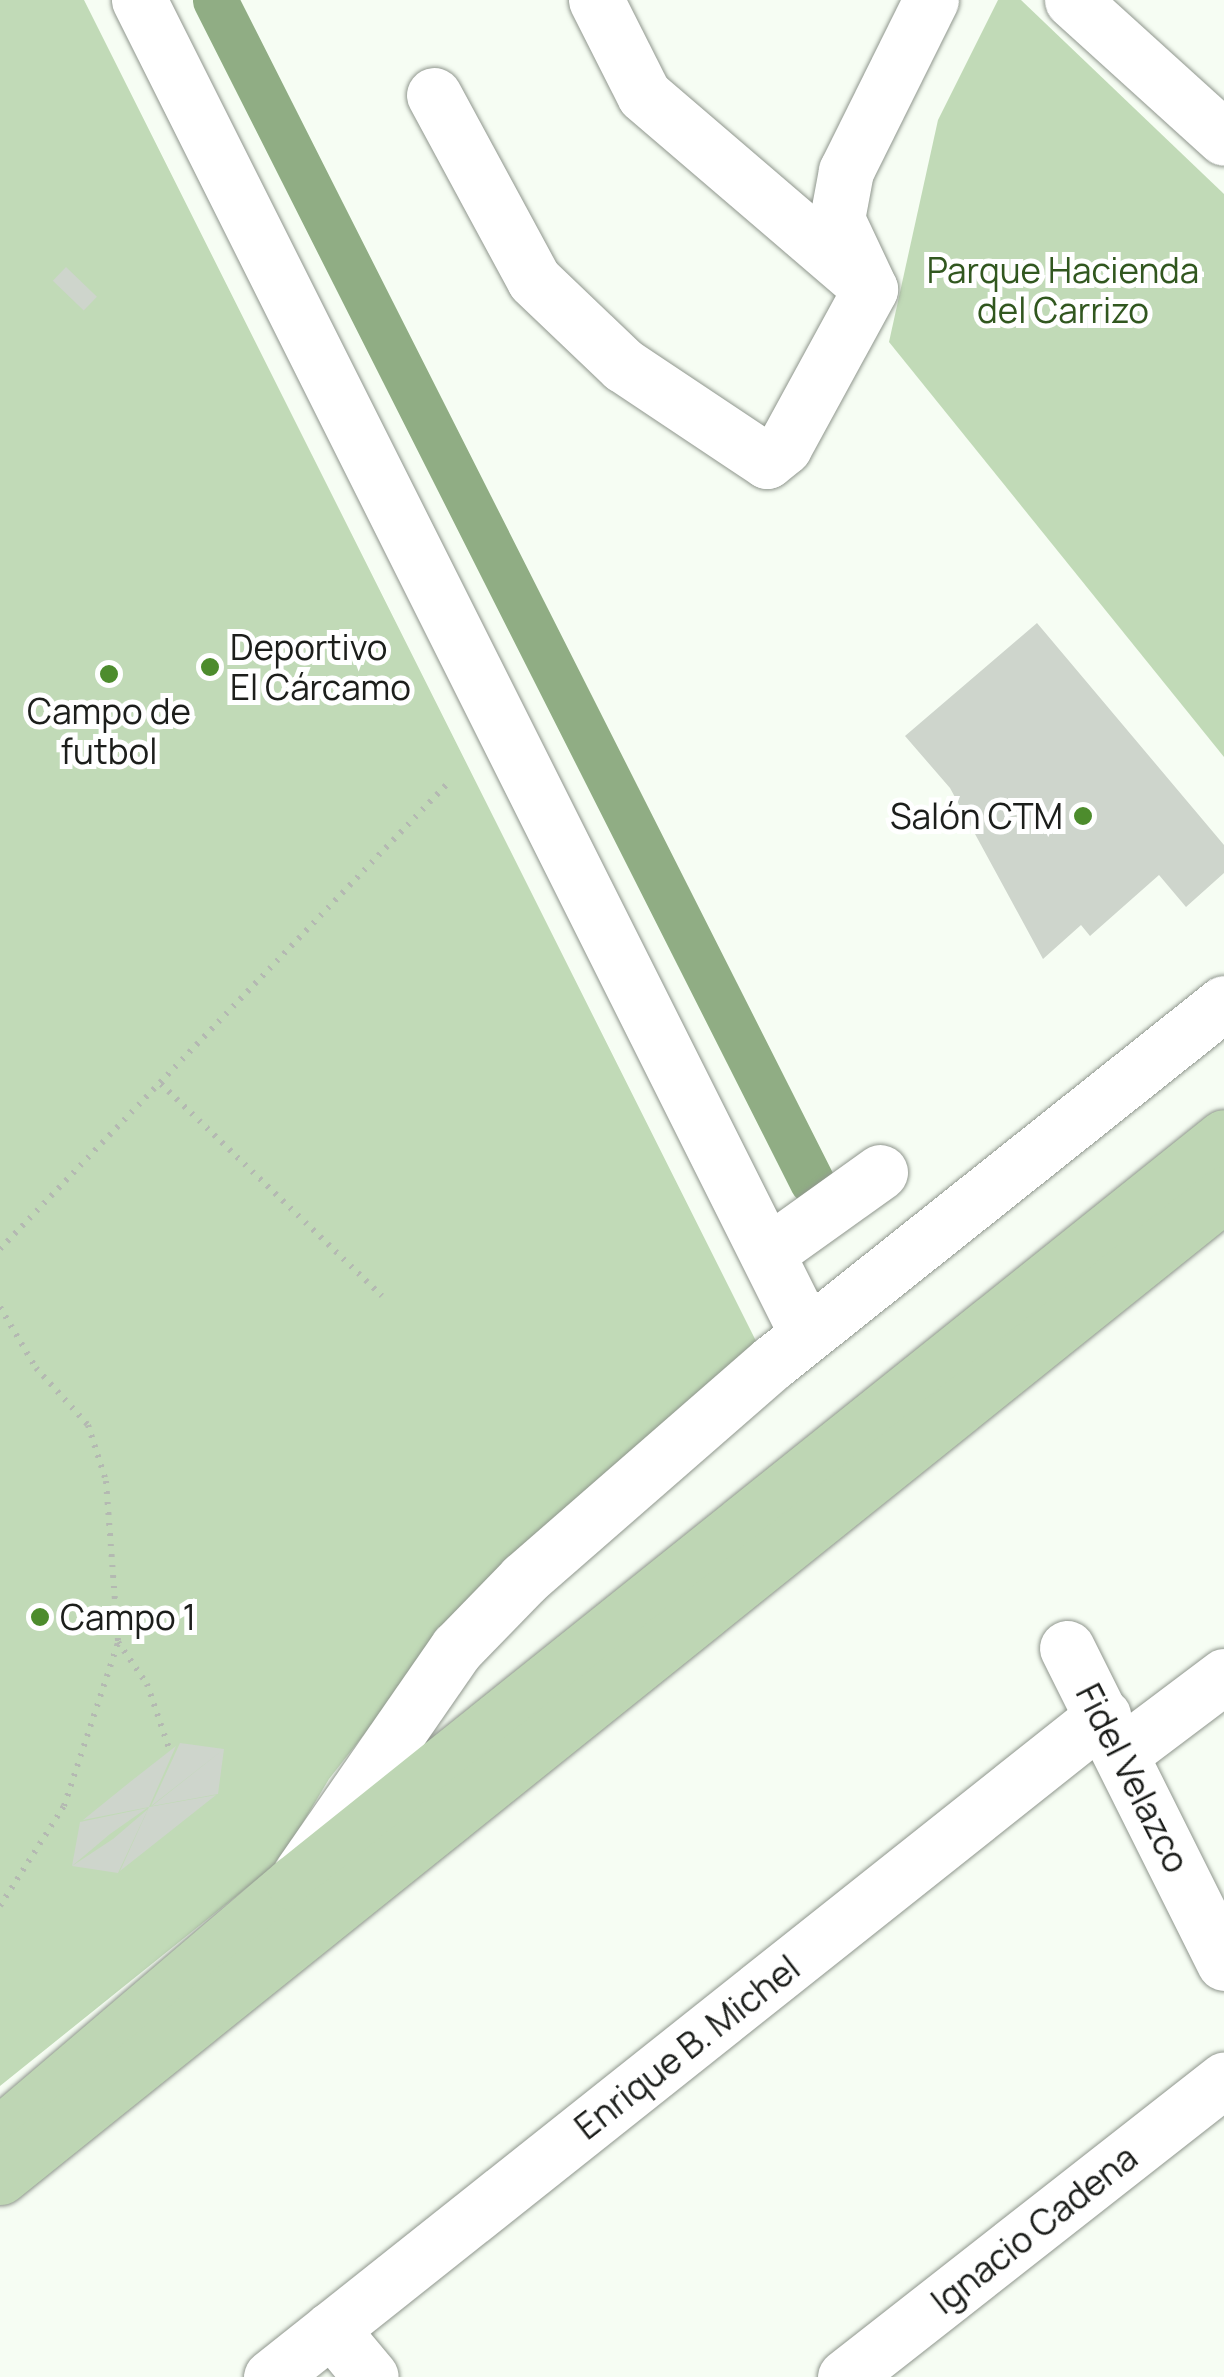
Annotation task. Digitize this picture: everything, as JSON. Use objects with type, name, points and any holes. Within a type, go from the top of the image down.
[{"type":"main road","points":[[0,2134],[294,1883],[1224,1137]]},
{"type":"main road","points":[[0,2178],[1224,1194]]},
{"type":"street","points":[[139,0],[807,1334]]},
{"type":"street","points":[[596,0],[644,95],[870,289]]},
{"type":"street","points":[[434,95],[534,280],[623,365],[752,459],[784,447],[870,289],[870,271],[836,219],[846,171],[931,0]]},
{"type":"street","points":[[1072,0],[1224,138]]},
{"type":"street","points":[[294,1883],[457,1648],[604,1505],[807,1334],[1224,1003]]},
{"type":"street","points":[[766,1253],[880,1172]]},
{"type":"street","name":"Fidel Velazco","points":[[1067,1648],[1224,1963]]},
{"type":"street","name":"Enrique B. Michel","points":[[271,2377],[1113,1735],[1224,1676]]},
{"type":"street","name":"Ignacio Cadena","points":[[845,2377],[1224,2080]]},
{"type":"street","points":[[330,2330],[371,2377]]},
{"type":"path","points":[[0,1249],[448,782]]},
{"type":"path","points":[[161,1084],[382,1296]]},
{"type":"path","points":[[0,1307],[96,1446],[118,1642],[64,1806],[0,1906]]},
{"type":"path","points":[[118,1642],[147,1684],[170,1751]]},
{"type":"green space","name":"Deportivo El Cárcamo","points":[[0,0],[84,0],[757,1343],[451,1624],[329,1779],[280,1861],[0,2086]]},
{"type":"green space","name":"Parque Hacienda del Carrizo","points":[[998,0],[1021,0],[1224,194],[1224,757],[889,342],[938,120]]},
{"type":"building","points":[[66,267],[97,297],[84,311],[53,281]]},
{"type":"building","name":"Salón CTM","points":[[1037,623],[1224,845],[1224,873],[1186,907],[1159,875],[1090,936],[1081,925],[1043,959],[950,788],[905,736]]},
{"type":"building","points":[[180,1743],[224,1749],[151,1806]]},
{"type":"building","points":[[176,1746],[149,1807],[83,1820]]},
{"type":"building","points":[[224,1749],[218,1794],[152,1806]]},
{"type":"building","points":[[216,1795],[120,1871],[149,1807]]},
{"type":"building","points":[[147,1808],[110,1834],[72,1866],[80,1822]]},
{"type":"building","points":[[148,1809],[118,1873],[72,1866],[113,1839]]},
{"type":"waterway","points":[[215,0],[812,1182]]},
{"type":"place","name":"Deportivo El Cárcamo","points":[[210,667]]},
{"type":"place","name":"Campo de futbol","points":[[109,674]]},
{"type":"place","name":"Salón CTM","points":[[1083,816]]},
{"type":"place","name":"Campo 1","points":[[40,1617]]}]
